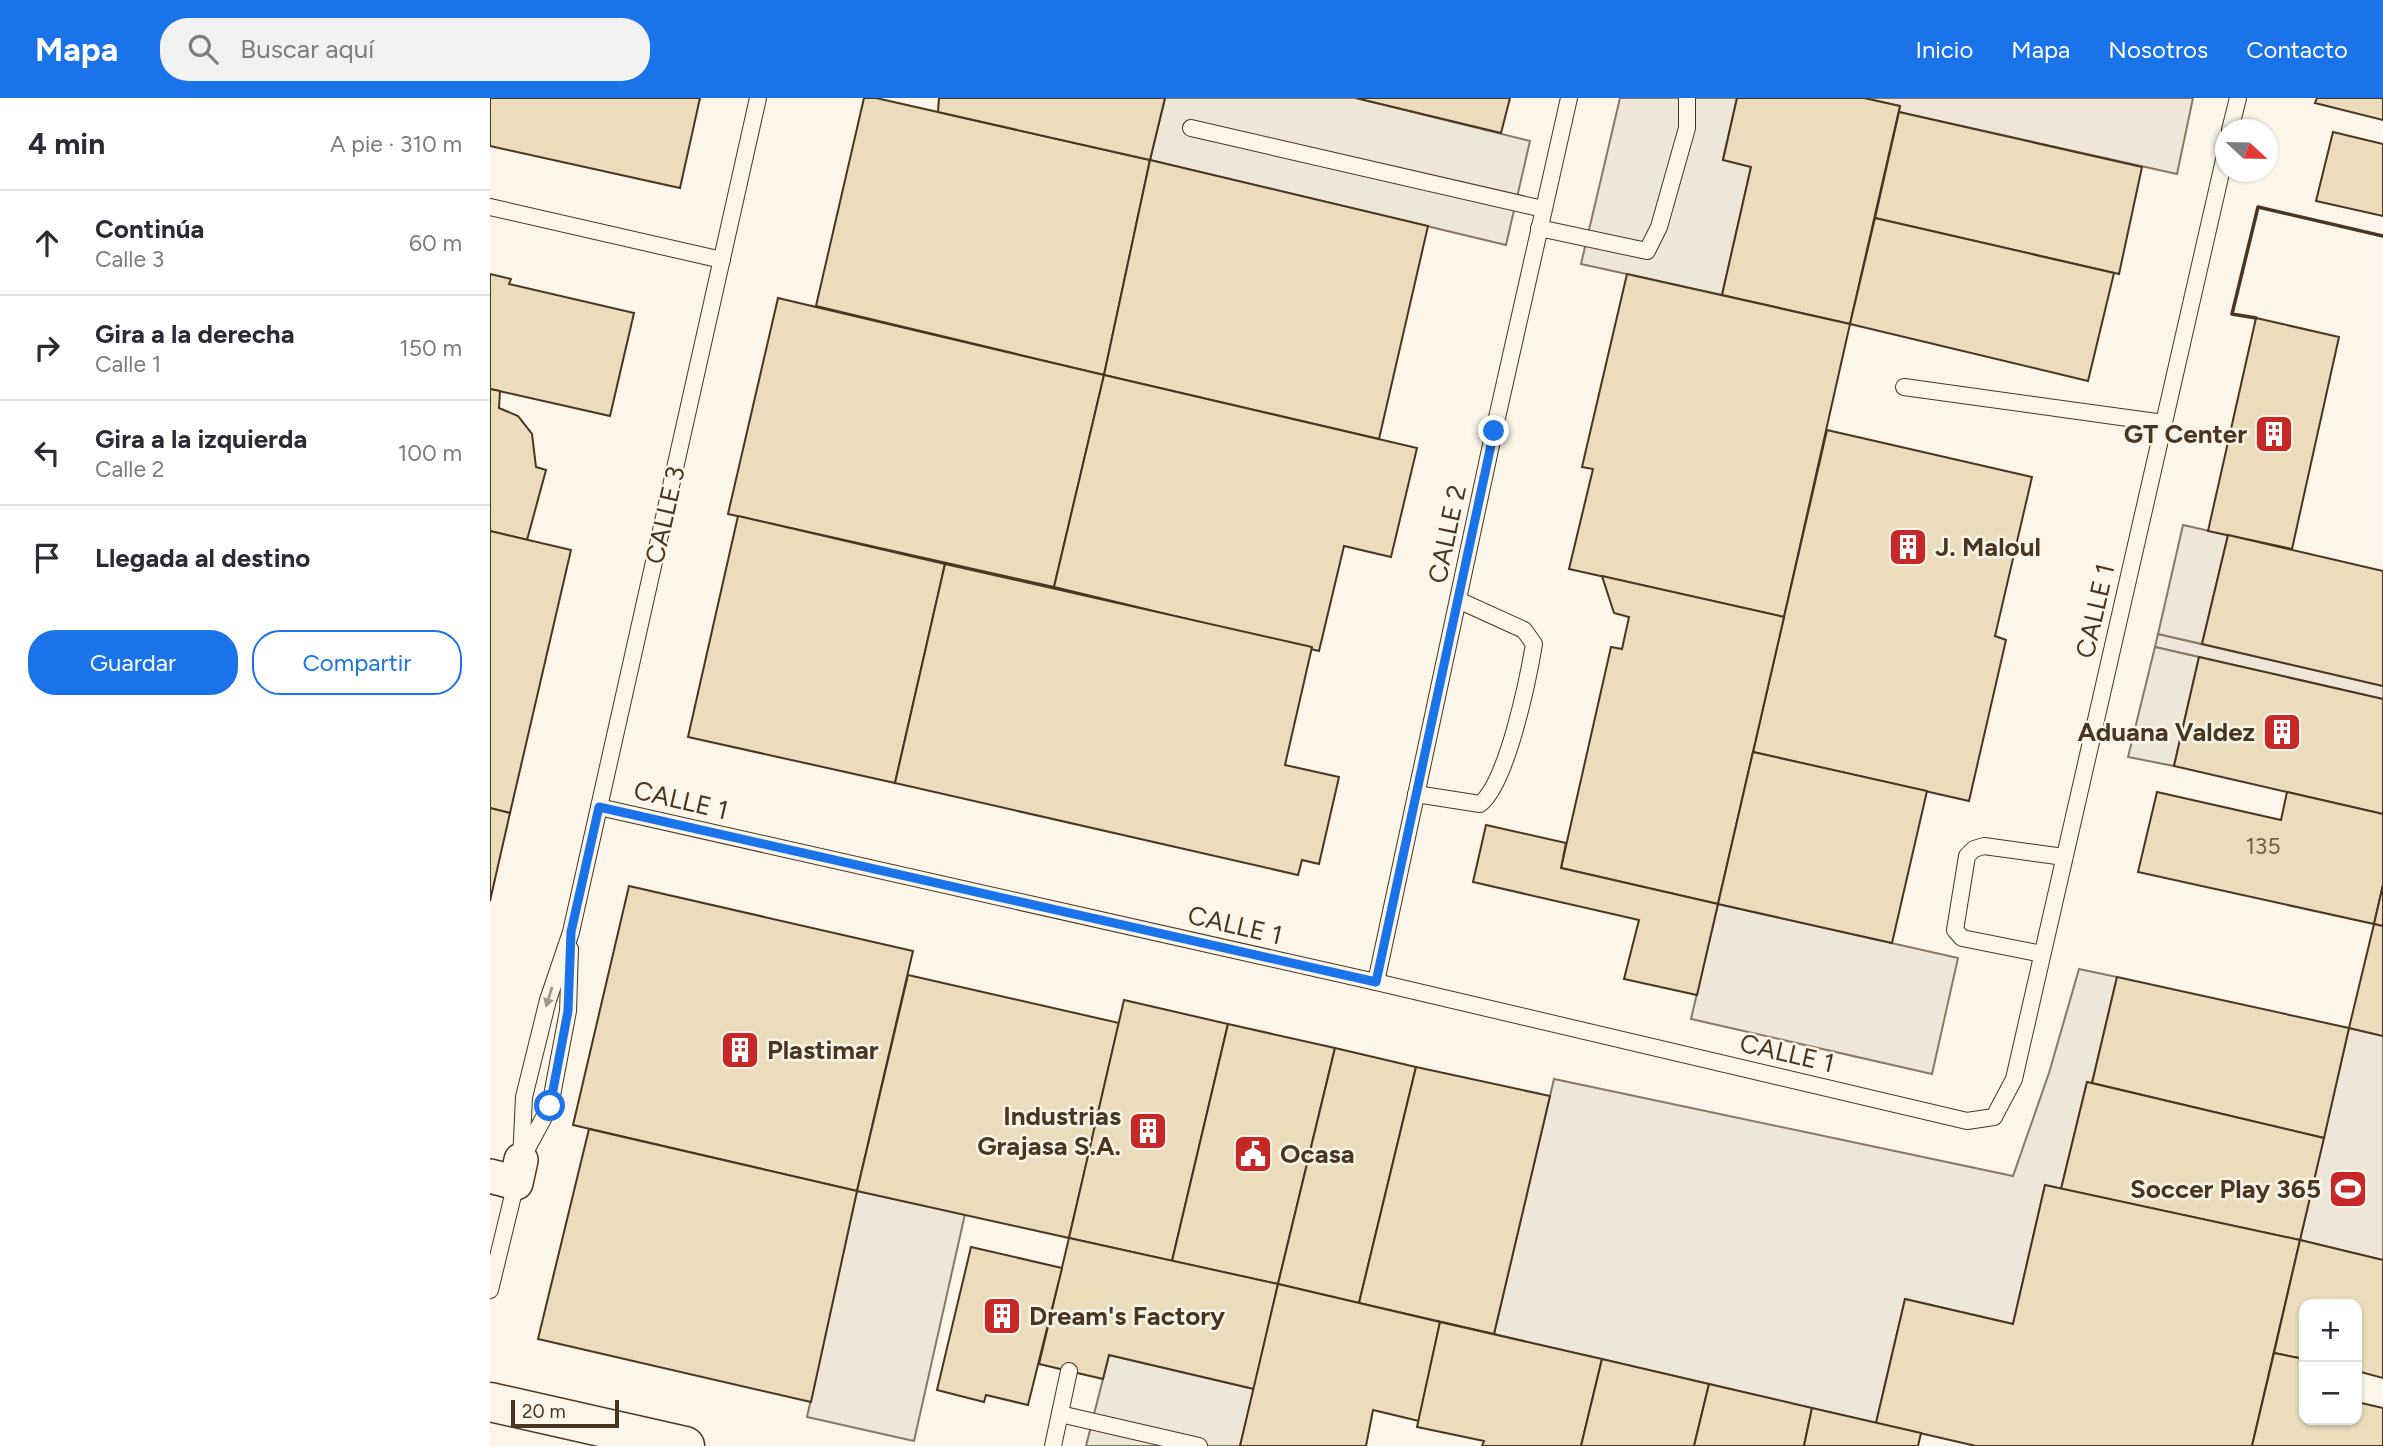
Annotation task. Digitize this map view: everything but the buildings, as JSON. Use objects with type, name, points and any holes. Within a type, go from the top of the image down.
[{"type":"street","points":[[490,1402],[685,1446]]},
{"type":"lane","name":"CALLE 3","points":[[490,1290],[524,1097],[548,1000],[571,932],[758,98]]},
{"type":"lane","name":"CALLE 2","points":[[1376,982],[1569,98]]},
{"type":"lane","points":[[1539,228],[1647,251],[1659,227],[1688,128],[1687,98]]},
{"type":"lane","points":[[2233,119],[2238,98]]},
{"type":"lane","points":[[1191,128],[1543,209]]},
{"type":"lane","name":"CALLE 1","points":[[599,807],[1376,982],[1967,1121],[1994,1117],[2014,1079],[2218,182]]},
{"type":"lane","points":[[490,207],[722,260]]},
{"type":"lane","points":[[1903,387],[2164,422]]},
{"type":"lane","points":[[1416,794],[1480,804],[1490,796],[1503,769],[1530,671],[1534,644],[1524,630],[1458,600]]},
{"type":"lane","points":[[2042,954],[1962,938],[1955,930],[1967,856],[1974,849],[1983,846],[2064,858]]},
{"type":"lane","name":"CALLE 3","points":[[509,1173],[550,1106],[568,1011],[571,932]]},
{"type":"lane","points":[[1053,1446],[1069,1371]]},
{"type":"lane","points":[[1060,1414],[1199,1446]]},
{"type":"shaded area","points":[[1165,98],[1356,98],[1530,141],[1506,245],[1150,160]]},
{"type":"shaded area","points":[[1620,98],[1737,98],[1723,159],[1751,167],[1722,295],[1581,264]]},
{"type":"shaded area","points":[[1864,98],[2193,98],[2177,174],[1899,112],[1900,106]]},
{"type":"shaded area","points":[[2183,525],[2228,535],[2202,644],[2158,634]]},
{"type":"shaded area","points":[[2158,634],[2383,686],[2383,699],[2155,647]]},
{"type":"shaded area","points":[[2155,647],[2199,657],[2174,766],[2128,757]]},
{"type":"shaded area","points":[[1718,904],[1958,958],[1932,1074],[1691,1019]]},
{"type":"shaded area","points":[[2079,969],[2117,977],[2092,1083],[2087,1082],[2061,1189],[2045,1185],[2013,1324],[1905,1299],[1876,1423],[1494,1334],[1554,1079],[2013,1176],[2049,1073]]},
{"type":"shaded area","name":"Soccer Play 365","points":[[2349,1028],[2383,1036],[2383,1260],[2300,1240]]},
{"type":"shaded area","points":[[857,1191],[965,1214],[914,1441],[807,1417]]},
{"type":"shaded area","points":[[1109,1355],[1254,1389],[1240,1446],[1086,1446]]},
{"type":"wall","points":[[2256,318],[2232,314],[2258,207],[2383,236]]},
{"type":"place","name":"GT Center","points":[[2274,434]]},
{"type":"place","name":"J. Maloul","points":[[1908,547]]},
{"type":"place","name":"Aduana Valdez","points":[[2282,732]]},
{"type":"place","name":"Plastimar","points":[[740,1050]]},
{"type":"place","name":"Industrias Grajasa S.A.","points":[[1148,1131]]},
{"type":"place","name":"Ocasa","points":[[1253,1154]]},
{"type":"place","name":"Soccer Play 365","points":[[2348,1189]]},
{"type":"place","name":"Dream's Factory","points":[[1002,1316]]},
{"type":"route","points":[[550,1106],[568,1011],[571,932],[599,807],[1376,982],[1494,431]]}]
